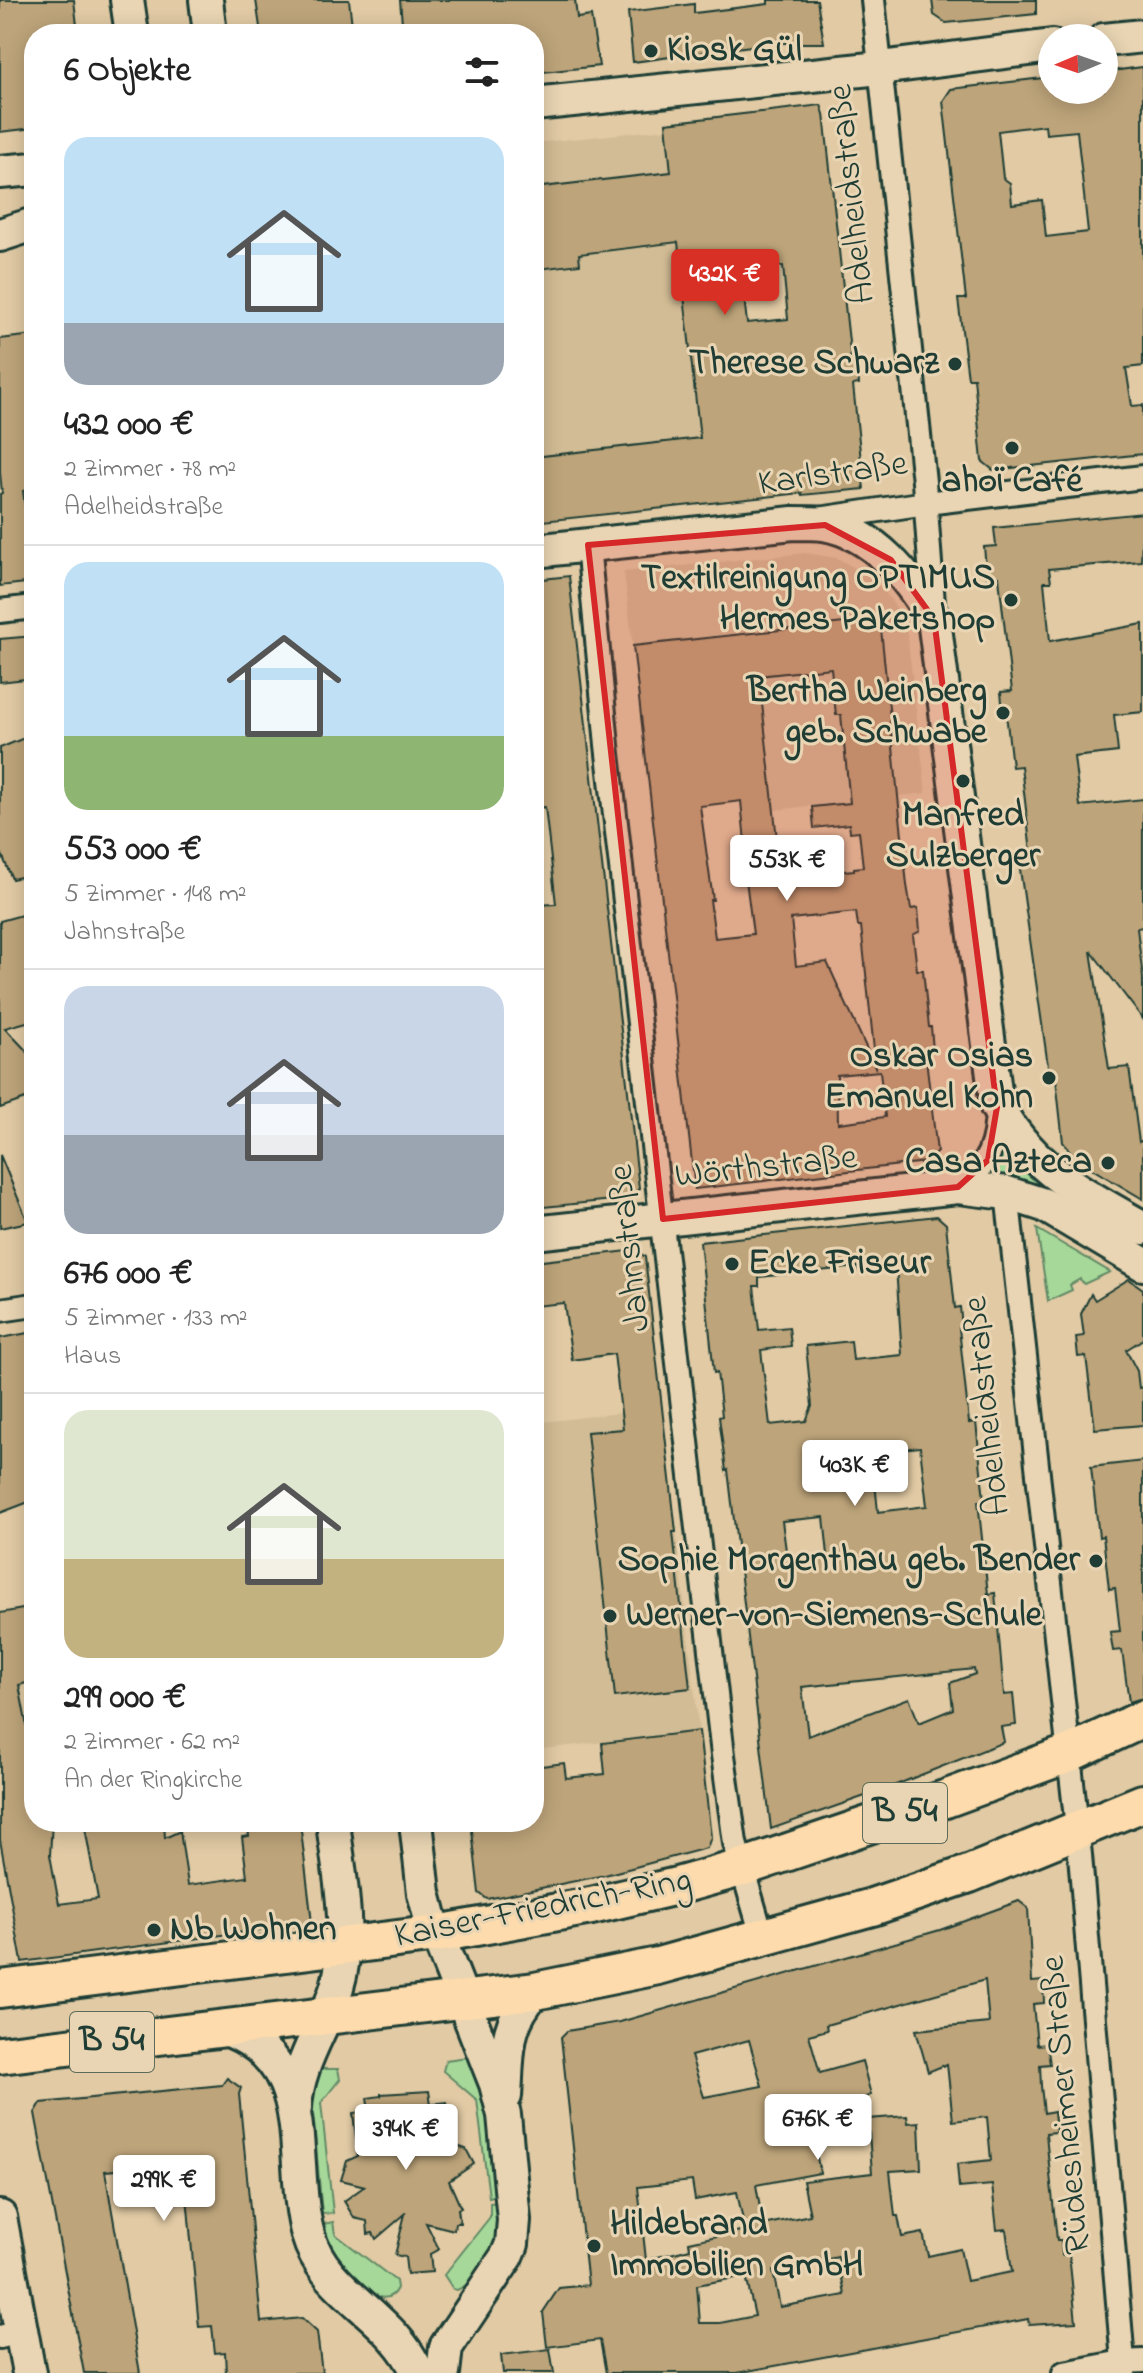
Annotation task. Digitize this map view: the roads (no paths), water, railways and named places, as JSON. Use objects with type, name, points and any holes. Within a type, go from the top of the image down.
[{"type":"main road","name":"Kaiser-Friedrich-Ring","points":[[0,1989],[437,1934],[591,1906],[677,1886],[888,1819],[1068,1754],[1143,1719]]},
{"type":"main road","name":"Kaiser-Friedrich-Ring","points":[[0,2055],[223,2028],[340,2006],[462,2000],[535,1991],[658,1966],[872,1907],[969,1874],[1143,1803]]},
{"type":"street","points":[[127,0],[131,24]]},
{"type":"street","points":[[206,0],[209,24]]},
{"type":"street","name":"Adelheidstraße","points":[[873,0],[926,503],[934,619],[997,1107],[997,1126],[988,1160],[972,1178],[958,1187]]},
{"type":"street","points":[[1118,39],[1143,36]]},
{"type":"street","points":[[544,103],[880,68],[1038,48]]},
{"type":"street","points":[[0,172],[24,170]]},
{"type":"street","name":"Karlstraße","points":[[544,550],[793,523],[926,503],[1143,477]]},
{"type":"street","name":"Adelheidstraße","points":[[793,523],[825,525],[874,547],[904,574],[934,619]]},
{"type":"street","name":"Jahnstraße","points":[[588,545],[607,745],[722,1743],[735,1843],[763,1939]]},
{"type":"street","points":[[0,611],[24,608]]},
{"type":"street","points":[[997,1107],[1036,1160],[1143,1228]]},
{"type":"street","name":"Wörthstraße","points":[[544,1232],[958,1187],[1007,1193],[1044,1205],[1143,1264]]},
{"type":"street","name":"Adelheidstraße","points":[[1007,1193],[1068,1754]]},
{"type":"street","points":[[0,1310],[24,1306]]},
{"type":"street","points":[[1068,1754],[1077,1832]]},
{"type":"street","points":[[295,2116],[301,2070],[340,2006],[345,1945],[334,1832]]},
{"type":"street","points":[[223,2028],[252,2041],[275,2063],[285,2079],[295,2116],[305,2221],[314,2251],[331,2278],[383,2324],[425,2371],[446,2347],[501,2266],[512,2244],[514,2220],[504,2115],[496,2084],[425,1900],[417,1832]]},
{"type":"street","name":"Rüdesheimer Straße","points":[[1077,1832],[1130,2365]]},
{"type":"street","points":[[504,2115],[512,2023],[535,1991]]},
{"type":"street","points":[[0,2217],[10,2334],[29,2373]]},
{"type":"street","points":[[1064,2373],[1130,2365]]},
{"type":"place","name":"Kiosk Gül","points":[[651,51]]},
{"type":"place","name":"Therese Schwarz","points":[[955,364]]},
{"type":"place","name":"ahoï Café","points":[[1012,448]]},
{"type":"place","name":"Textilreinigung OPTIMUS Hermes Paketshop","points":[[1011,600]]},
{"type":"place","name":"Bertha Weinberg geb. Schwabe","points":[[1003,713]]},
{"type":"place","name":"Manfred Sulzberger","points":[[963,781]]},
{"type":"place","name":"Oskar Osias Emanuel Kohn","points":[[1049,1078]]},
{"type":"place","name":"Casa Azteca","points":[[1108,1163]]},
{"type":"place","name":"Ecke Friseur","points":[[732,1264]]},
{"type":"place","name":"Sophie Morgenthau geb. Bender","points":[[1096,1561]]},
{"type":"place","name":"Werner-von-Siemens-Schule","points":[[610,1616]]},
{"type":"place","name":"Nb Wohnen","points":[[154,1930]]},
{"type":"place","name":"Hildebrand Immobilien GmbH","points":[[594,2246]]}]
